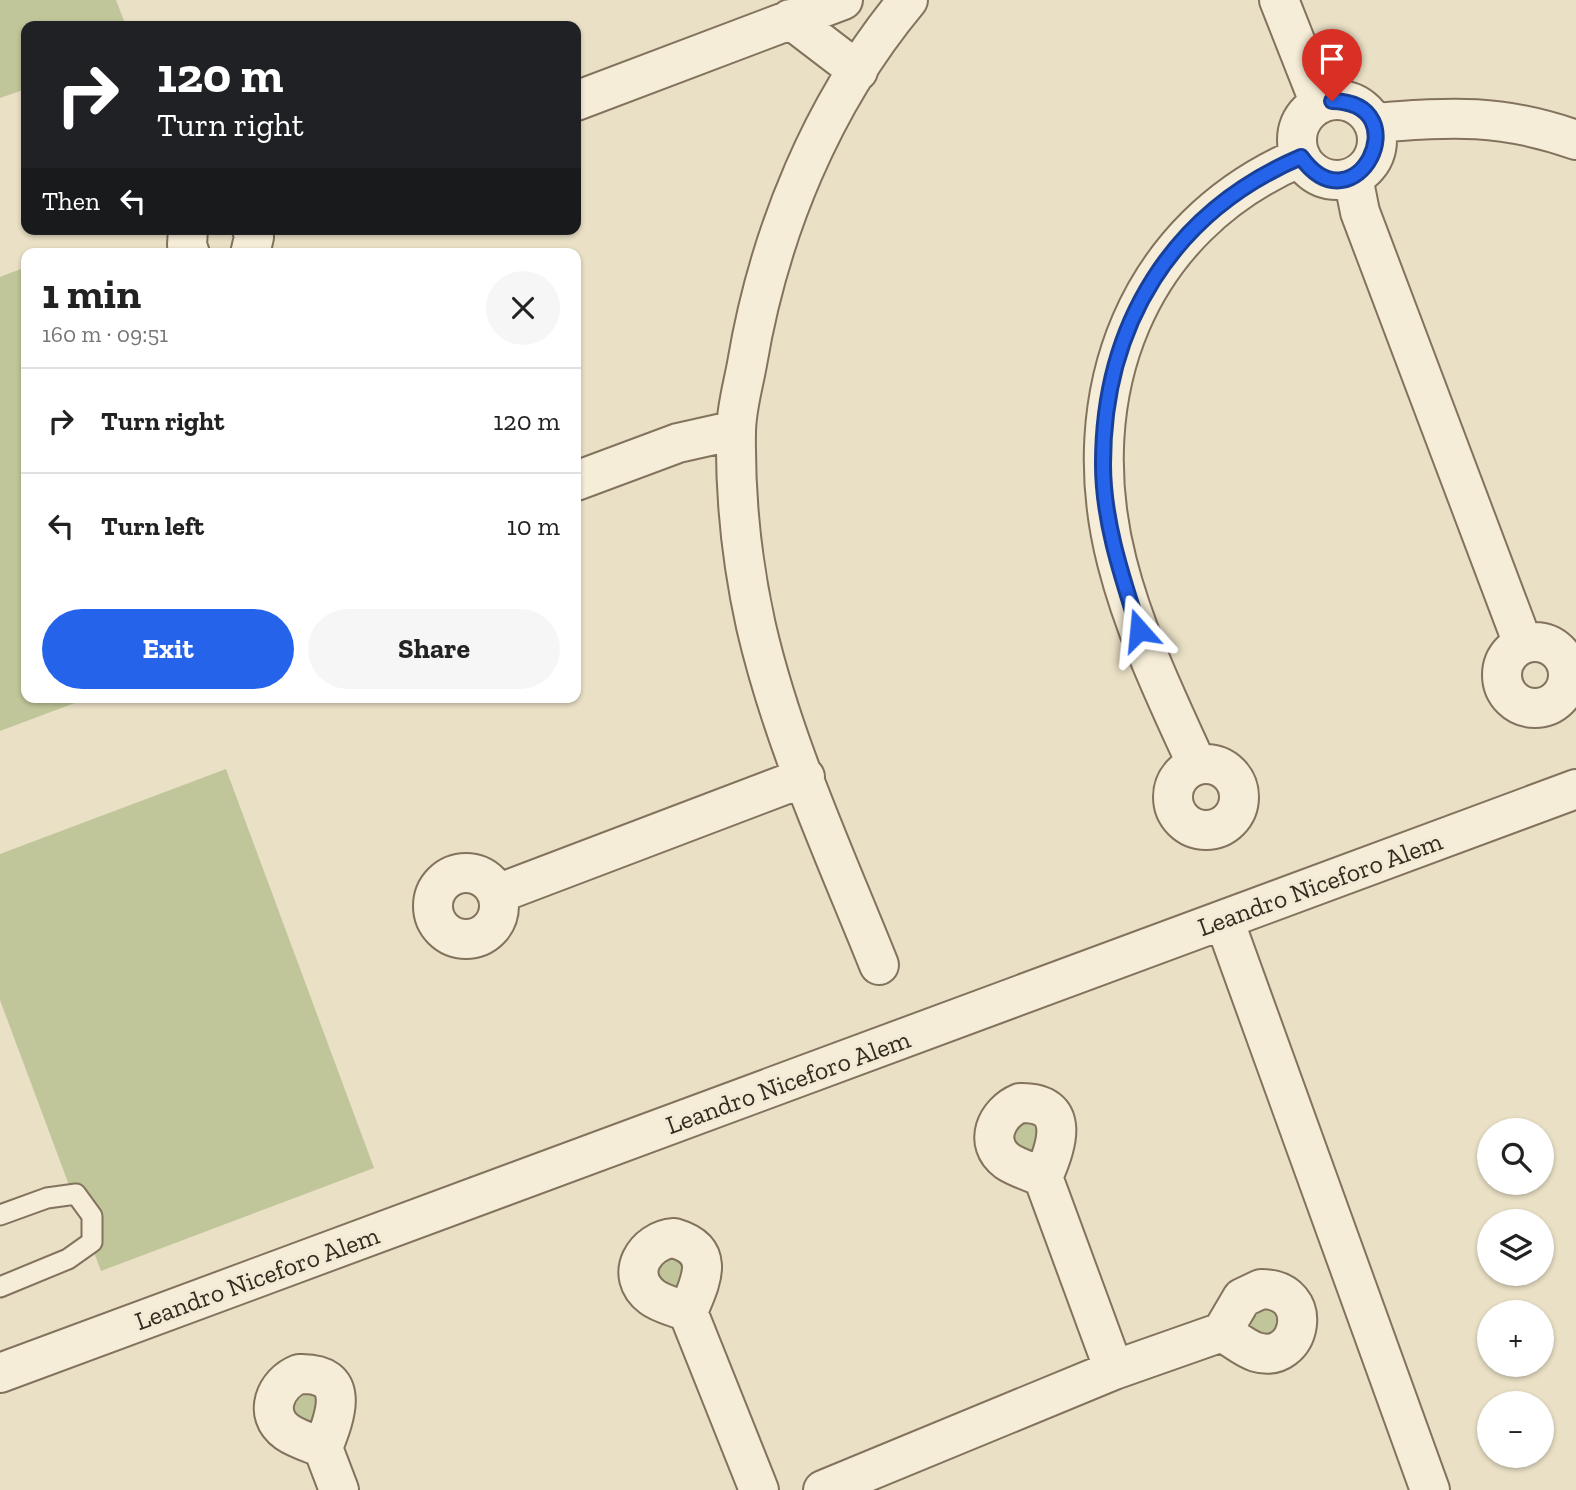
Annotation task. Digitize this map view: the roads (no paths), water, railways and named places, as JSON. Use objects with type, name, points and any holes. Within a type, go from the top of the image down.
[{"type":"street","points":[[581,100],[843,0]]},
{"type":"street","points":[[879,965],[805,777],[757,628],[740,540],[736,430],[753,328],[775,242],[810,155],[858,71],[908,0]]},
{"type":"street","points":[[1279,0],[1320,104]]},
{"type":"street","points":[[790,19],[858,71]]},
{"type":"street","points":[[1344,101],[1356,105],[1373,123],[1376,135],[1371,160],[1353,177],[1328,179],[1318,175],[1301,157],[1297,133],[1301,121],[1320,104],[1344,101]]},
{"type":"street","points":[[1373,123],[1456,117],[1492,118],[1541,128],[1576,140]]},
{"type":"street","points":[[1196,765],[1147,653],[1117,562],[1103,465],[1107,399],[1127,333],[1149,284],[1180,240],[1210,211],[1246,185],[1301,157]]},
{"type":"street","points":[[1353,177],[1360,212],[1522,644]]},
{"type":"street","points":[[581,479],[678,443],[736,430]]},
{"type":"street","points":[[497,894],[805,777]]},
{"type":"street","name":"Leandro Niceforo Alem","points":[[0,1373],[1576,789]]},
{"type":"street","points":[[1224,920],[1430,1490]]},
{"type":"street","points":[[1043,1177],[1114,1370]]},
{"type":"street","points":[[688,1312],[759,1490]]},
{"type":"street","points":[[823,1490],[1114,1370],[1222,1332]]},
{"type":"street","points":[[323,1448],[339,1490]]},
{"type":"lane","points":[[0,1215],[47,1198],[76,1194],[92,1216],[92,1242],[68,1259],[0,1287]]}]
